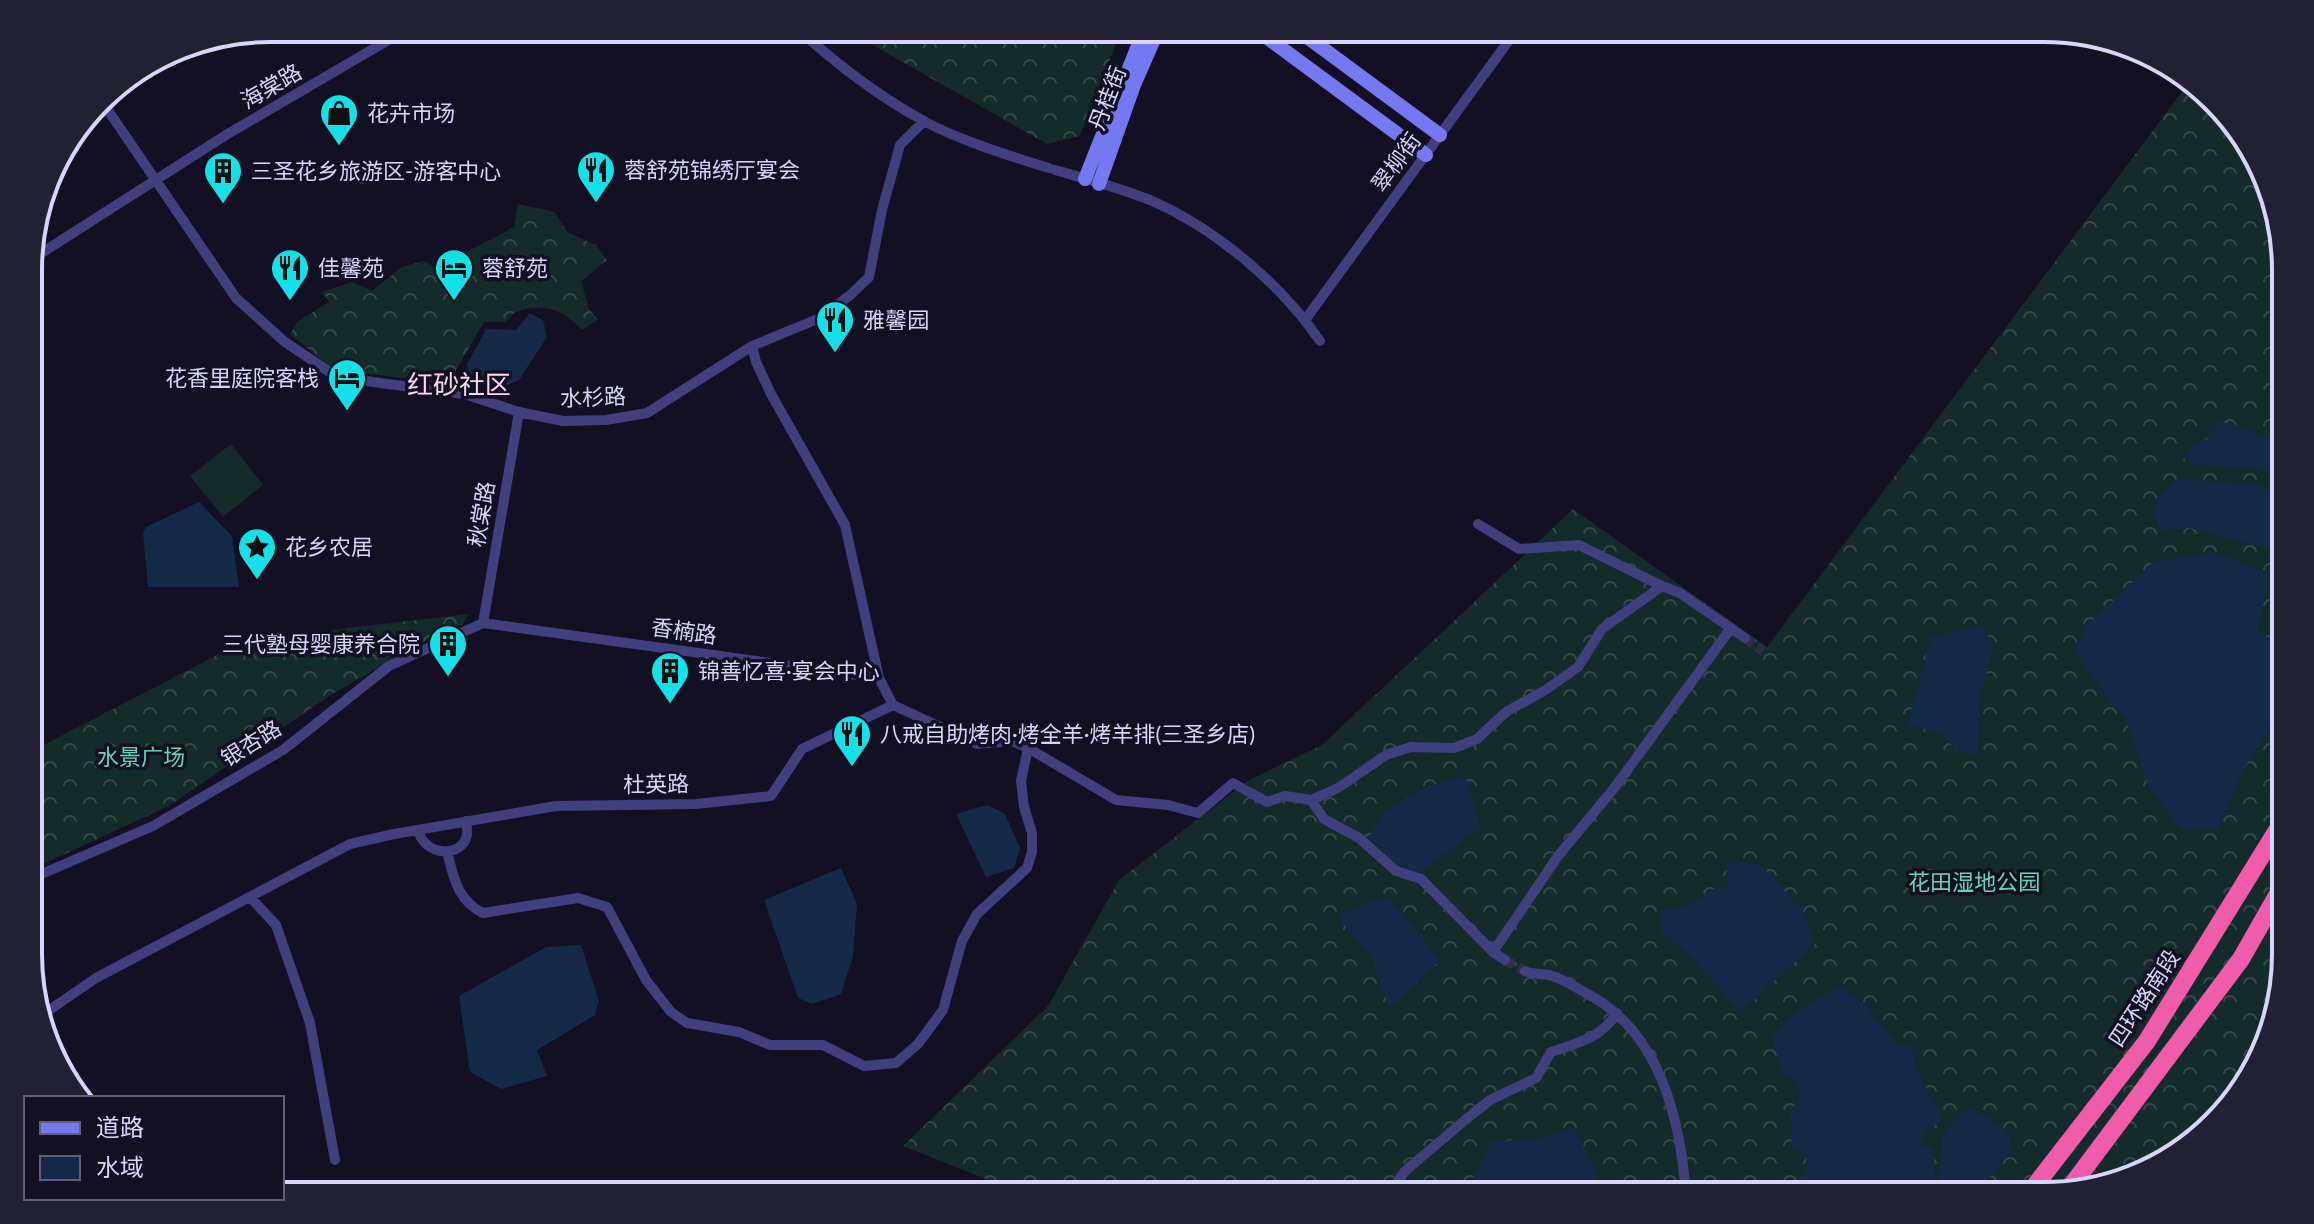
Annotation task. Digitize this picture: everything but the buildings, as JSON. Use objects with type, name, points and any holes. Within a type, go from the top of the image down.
[{"type":"highway","name":"四环路南段","points":[[2038,1182],[2147,1041],[2272,839]]},
{"type":"highway","points":[[2076,1180],[2241,959],[2272,905]]},
{"type":"street","name":"海棠路","points":[[42,253],[226,135],[385,42]]},
{"type":"street","points":[[816,42],[845,69],[924,121],[1002,152],[1150,200],[1208,230],[1259,274],[1305,320],[1320,341]]},
{"type":"street","name":"丹桂街","points":[[1092,181],[1140,42]]},
{"type":"street","name":"丹桂街","points":[[1092,181],[1153,42]]},
{"type":"street","points":[[1273,42],[1426,155]]},
{"type":"street","points":[[1314,42],[1440,135]]},
{"type":"street","name":"翠柳街","points":[[1305,320],[1508,42]]},
{"type":"street","name":"水杉路","points":[[108,110],[236,298],[285,342],[331,373],[358,380],[464,394],[519,412],[563,421],[606,420],[647,413],[752,346],[820,318],[849,296],[869,277],[882,210],[900,145],[924,121]]},
{"type":"street","points":[[752,346],[771,394],[845,525],[879,678],[893,705],[977,744],[1012,741],[1116,800],[1168,805],[1198,813],[1233,783],[1267,802],[1285,796],[1311,800],[1338,788],[1386,755],[1411,747],[1454,748],[1477,739],[1506,712],[1578,667],[1602,629],[1662,586]]},
{"type":"street","name":"秋棠路","points":[[483,623],[519,412]]},
{"type":"street","points":[[1478,524],[1519,549],[1579,545],[1680,593],[1745,638]]},
{"type":"street","name":"香楠路","points":[[483,623],[879,678]]},
{"type":"street","name":"银杏路","points":[[42,874],[153,826],[283,750],[389,666],[483,623]]},
{"type":"street","points":[[1493,952],[1558,856],[1615,787],[1731,628]]},
{"type":"street","name":"杜英路","points":[[49,1010],[96,978],[350,844],[556,806],[696,804],[771,796],[802,749],[893,705]]},
{"type":"street","points":[[447,852],[456,887],[469,906],[483,913],[578,898],[607,907],[646,980],[671,1012],[687,1023],[739,1032],[770,1045],[823,1045],[864,1066],[896,1063],[918,1044],[943,1010],[962,941],[977,914],[1027,868],[1032,852],[1032,833],[1024,807],[1021,781],[1028,748]]},
{"type":"street","points":[[1311,800],[1324,819],[1359,838],[1396,871],[1421,879],[1493,952],[1505,960]]},
{"type":"street","points":[[418,830],[420,840],[426,846],[447,852],[462,844],[467,836],[466,821]]},
{"type":"street","points":[[250,897],[276,925],[310,1023],[335,1160]]},
{"type":"street","points":[[1525,971],[1550,975],[1594,998],[1617,1013],[1640,1043],[1658,1073],[1675,1115],[1685,1182]]},
{"type":"street","points":[[1398,1182],[1405,1171],[1490,1100],[1536,1078],[1551,1052],[1592,1037],[1608,1027],[1617,1013]]},
{"type":"green space","points":[[867,42],[1117,42],[1080,136],[1047,144]]},
{"type":"green space","name":"花田湿地公园","points":[[2184,90],[2225,131],[2241,156],[2255,183],[2270,240],[2272,954],[2268,998],[2248,1055],[2234,1081],[2215,1104],[2171,1144],[2117,1170],[2059,1182],[994,1182],[903,1146],[1048,1006],[1119,880],[1249,780],[1322,745],[1573,509],[1767,647]]},
{"type":"green space","points":[[518,204],[555,212],[567,232],[596,245],[607,260],[581,281],[589,309],[598,320],[582,330],[561,313],[539,308],[516,312],[506,322],[484,322],[448,384],[328,365],[290,334],[297,322],[329,302],[322,292],[352,282],[372,291],[402,267],[423,261],[445,272],[465,253],[514,227]]},
{"type":"green space","points":[[231,444],[263,485],[223,517],[190,476]]},
{"type":"green space","name":"水景广场","points":[[468,614],[463,625],[442,631],[329,696],[169,806],[42,864],[42,746],[246,640]]},
{"type":"water","points":[[530,313],[543,320],[547,337],[519,380],[502,388],[470,378],[467,364],[486,329],[516,330]]},
{"type":"water","points":[[2219,421],[2246,428],[2272,441],[2272,471],[2192,464],[2183,458],[2189,449],[2207,439]]},
{"type":"water","points":[[2177,479],[2256,484],[2272,491],[2272,550],[2189,528],[2159,530],[2152,513],[2159,496]]},
{"type":"water","points":[[199,502],[232,536],[239,587],[148,587],[143,532],[146,527]]},
{"type":"water","points":[[2213,552],[2269,574],[2258,631],[2272,640],[2272,724],[2244,768],[2218,830],[2182,830],[2149,788],[2126,720],[2073,652],[2086,627],[2153,562]]},
{"type":"water","points":[[1982,625],[1994,648],[1980,696],[1978,756],[1958,752],[1941,734],[1908,724],[1931,637]]},
{"type":"water","points":[[1465,776],[1481,828],[1416,875],[1398,868],[1369,837],[1382,814],[1422,788]]},
{"type":"water","points":[[987,805],[1005,814],[1020,848],[1014,868],[986,877],[956,814]]},
{"type":"water","points":[[1726,863],[1760,864],[1769,873],[1805,914],[1816,943],[1741,1012],[1685,951],[1662,933],[1659,911],[1689,905],[1713,889],[1728,886]]},
{"type":"water","points":[[841,868],[857,904],[853,956],[841,994],[812,1004],[798,998],[764,900]]},
{"type":"water","points":[[1387,896],[1441,960],[1389,1008],[1372,958],[1336,915]]},
{"type":"water","points":[[581,945],[599,1001],[595,1015],[537,1050],[547,1076],[501,1089],[470,1072],[459,996],[546,947]]},
{"type":"water","points":[[1839,987],[1863,1002],[1899,1046],[1910,1043],[1923,1082],[1944,1119],[1924,1133],[1923,1146],[1934,1147],[1935,1182],[1793,1182],[1806,1175],[1808,1164],[1805,1155],[1792,1148],[1790,1114],[1800,1097],[1796,1083],[1782,1073],[1772,1038],[1802,1009]]},
{"type":"water","points":[[1972,1109],[2005,1130],[2011,1150],[1987,1182],[1940,1182],[1941,1136],[1965,1111]]},
{"type":"water","points":[[1574,1128],[1595,1167],[1597,1182],[1471,1182],[1492,1141],[1534,1139]]},
{"type":"tunnel","points":[[1745,638],[1763,651]]},
{"type":"tunnel","points":[[1505,960],[1525,971]]},
{"type":"place","name":"花卉市场","points":[[339,147]]},
{"type":"place","name":"蓉舒苑锦绣厅宴会","points":[[596,204]]},
{"type":"place","name":"三圣花乡旅游区-游客中心","points":[[223,205]]},
{"type":"place","name":"佳馨苑","points":[[290,302]]},
{"type":"place","name":"蓉舒苑","points":[[454,302]]},
{"type":"place","name":"雅馨园","points":[[835,354]]},
{"type":"place","name":"花香里庭院客栈","points":[[347,412]]},
{"type":"place","name":"花乡农居","points":[[257,581]]},
{"type":"place","name":"三代塾母婴康养合院","points":[[448,678]]},
{"type":"place","name":"锦善忆喜·宴会中心","points":[[670,705]]},
{"type":"place","name":"八戒自助烤肉·烤全羊·烤羊排(三圣乡店)","points":[[852,768]]},
{"type":"district","name":"红砂社区","points":[[459,385]]}]
